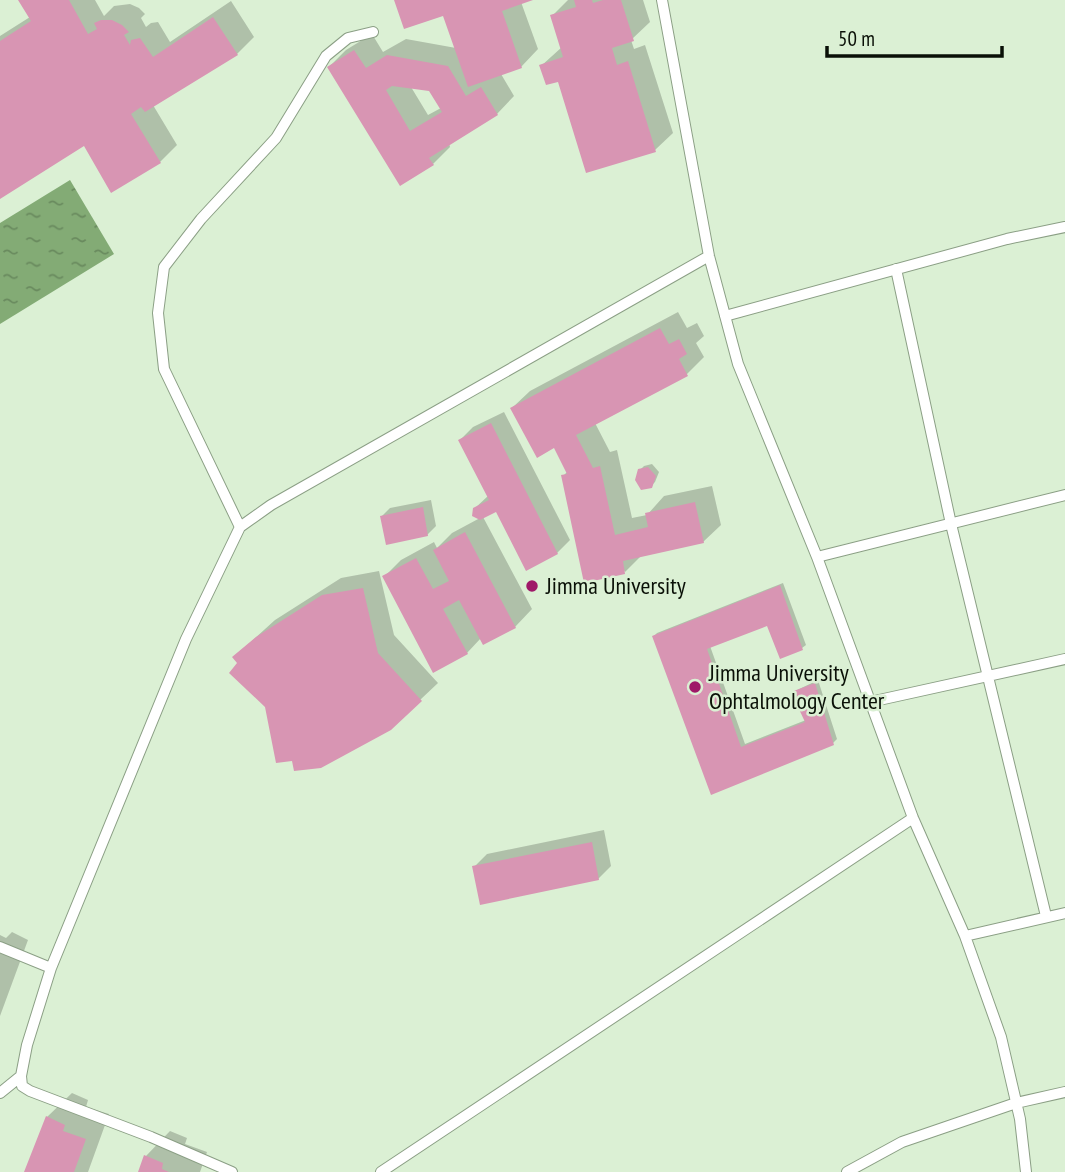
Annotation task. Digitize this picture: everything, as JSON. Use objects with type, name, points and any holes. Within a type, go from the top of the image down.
[{"type":"lane","points":[[662,0],[709,256],[738,364],[817,557],[913,818],[965,936],[1001,1037],[1016,1103],[1026,1172]]},
{"type":"lane","points":[[240,527],[164,369],[158,313],[164,267],[201,219],[276,138],[327,57],[348,38],[373,32]]},
{"type":"lane","points":[[725,316],[1007,239],[1065,226]]},
{"type":"lane","points":[[232,1172],[30,1091],[22,1086],[21,1076],[27,1045],[51,968],[186,639],[240,527],[271,505],[709,256]]},
{"type":"lane","points":[[896,269],[951,524],[1046,916]]},
{"type":"lane","points":[[817,557],[1065,495]]},
{"type":"lane","points":[[870,702],[1065,659]]},
{"type":"lane","points":[[382,1172],[913,818]]},
{"type":"lane","points":[[965,936],[1065,913]]},
{"type":"lane","points":[[0,947],[51,968]]},
{"type":"lane","points":[[0,1093],[21,1076]]},
{"type":"lane","points":[[847,1172],[902,1142],[1016,1103],[1065,1092]]},
{"type":"water","points":[[70,180],[114,254],[0,324],[0,223]]},
{"type":"building","points":[[18,0],[69,0],[88,34],[97,29],[94,23],[112,20],[129,32],[124,35],[130,45],[131,40],[140,38],[153,57],[213,17],[238,55],[145,112],[141,107],[131,114],[161,163],[111,193],[84,146],[0,199],[0,41],[31,21]]},
{"type":"building","points":[[394,0],[533,0],[502,11],[522,68],[468,87],[443,16],[404,29]]},
{"type":"building","points":[[574,0],[592,0],[593,3],[621,0],[634,41],[612,48],[617,65],[628,61],[656,152],[586,173],[558,82],[546,85],[539,65],[563,57],[550,15],[576,7]]},
{"type":"building","points":[[354,50],[366,68],[387,55],[448,66],[466,96],[481,87],[498,115],[429,158],[434,165],[400,186],[327,67]],"holes":[[[392,86],[429,91],[442,112],[410,131],[386,90]]]},
{"type":"building","points":[[660,328],[669,344],[679,339],[687,354],[679,359],[688,376],[576,435],[593,468],[600,466],[615,535],[648,527],[645,513],[695,502],[704,543],[623,561],[625,574],[584,583],[561,475],[567,474],[554,448],[537,458],[510,408]]},
{"type":"building","points":[[491,423],[558,554],[526,571],[496,512],[480,520],[472,516],[473,508],[489,500],[458,440]]},
{"type":"building","points":[[648,467],[656,476],[652,488],[641,490],[635,480],[638,469]]},
{"type":"building","points":[[423,507],[428,536],[386,545],[380,516]]},
{"type":"building","points":[[465,532],[516,628],[483,645],[459,600],[443,609],[468,654],[433,673],[382,576],[416,558],[433,589],[449,581],[433,550]]},
{"type":"building","name":"Jimma University Ophtalmology Center","points":[[780,585],[803,650],[780,659],[767,626],[707,649],[741,747],[805,722],[791,692],[815,683],[834,745],[711,795],[652,636]]},
{"type":"building","points":[[363,588],[378,653],[422,701],[391,730],[321,768],[294,771],[292,761],[276,763],[265,707],[229,673],[237,663],[232,657],[256,637],[322,595]]},
{"type":"building","points":[[592,842],[599,880],[480,905],[472,866]]},
{"type":"building","points":[[46,1116],[65,1125],[63,1131],[86,1139],[74,1172],[24,1172]]},
{"type":"building","points":[[144,1155],[163,1163],[162,1169],[169,1172],[138,1172]]},
{"type":"place","name":"Jimma University","points":[[532,586]]},
{"type":"place","name":"Jimma University Ophtalmology Center","points":[[695,687]]}]
